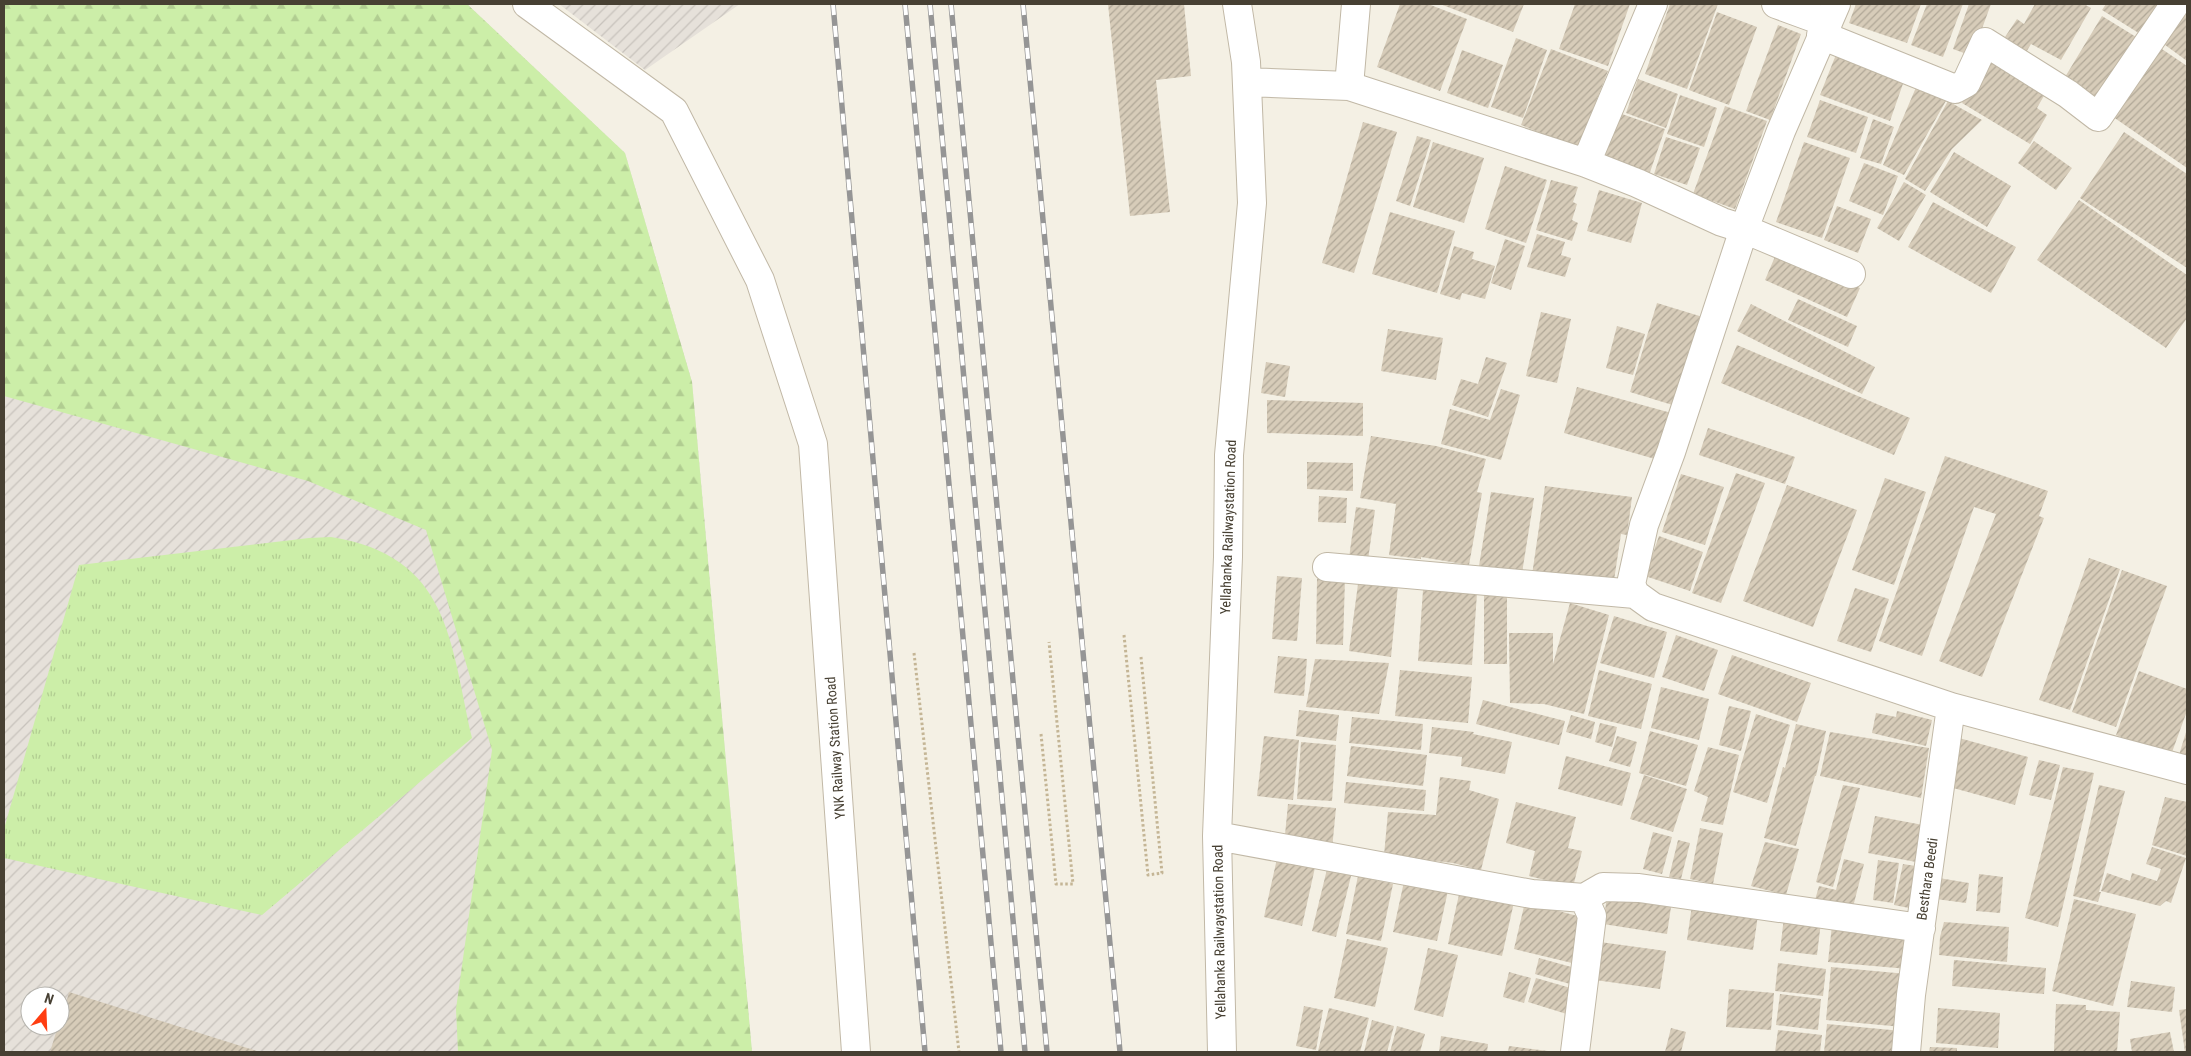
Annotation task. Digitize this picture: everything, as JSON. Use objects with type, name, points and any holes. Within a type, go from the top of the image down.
[{"type":"street","name":"YNK Railway Station Road","points":[[527,4],[674,111],[760,280],[813,444],[856,1052]]},
{"type":"street","name":"Yellahanka Railwaystation Road","points":[[1222,1052],[1217,836],[1228,557],[1229,454],[1252,203],[1247,82],[1237,4]]},
{"type":"street","points":[[1348,86],[1356,4]]},
{"type":"street","points":[[1586,163],[1653,4]]},
{"type":"street","points":[[1776,4],[1829,21],[1954,89],[1966,83],[1985,42],[2068,94],[2098,117],[2175,4]]},
{"type":"street","points":[[1635,594],[1631,584],[1644,525],[1671,452],[1744,229],[1781,131],[1829,21]]},
{"type":"street","points":[[1247,82],[1348,86],[1586,163],[1637,183],[1722,222],[1744,229],[1851,274]]},
{"type":"street","points":[[1327,567],[1635,594],[1653,607],[1951,707],[2187,770]]},
{"type":"street","name":"Besthara Beedi","points":[[1906,1052],[1911,995],[1951,707]]},
{"type":"street","points":[[1217,836],[1532,894],[1584,898],[1603,887],[1640,888],[1921,928]]},
{"type":"street","points":[[1575,1052],[1592,916],[1584,898]]},
{"type":"path","points":[[1124,635],[1148,875],[1162,874],[1141,657]]},
{"type":"path","points":[[1041,734],[1056,884],[1073,884],[1049,642]]},
{"type":"path","points":[[914,653],[959,1052]]},
{"type":"shaded area","points":[[4,4],[467,4],[625,153],[692,382],[752,1052],[4,1052]]},
{"type":"shaded area","points":[[559,4],[740,4],[645,70]]},
{"type":"green space","points":[[4,4],[467,4],[625,153],[692,382],[752,1052],[458,1052],[456,1009],[492,750],[426,530],[308,481],[4,396]]},
{"type":"green space","points":[[331,537],[370,547],[400,563],[422,583],[438,608],[449,637],[472,738],[262,915],[4,858],[4,829],[79,565]]},
{"type":"building","points":[[1108,4],[1184,4],[1191,76],[1156,80],[1170,212],[1130,216]]},
{"type":"building","points":[[1400,4],[1428,4],[1467,19],[1440,91],[1377,67]]},
{"type":"building","points":[[1440,4],[1524,4],[1513,32]]},
{"type":"building","points":[[1575,4],[1630,4],[1608,66],[1559,49]]},
{"type":"building","points":[[1670,4],[1718,4],[1687,89],[1645,74]]},
{"type":"building","points":[[1856,4],[1921,4],[1907,43],[1849,23]]},
{"type":"building","points":[[1927,4],[1963,4],[1943,57],[1911,45]]},
{"type":"building","points":[[1969,4],[1991,4],[1972,56],[1953,49]]},
{"type":"building","points":[[2035,4],[2084,4],[2091,8],[2061,60],[2031,44],[2025,54],[2003,40],[2017,19],[2024,24]]},
{"type":"building","points":[[2106,4],[2166,4],[2145,37],[2102,10]]},
{"type":"building","points":[[2187,4],[2187,61],[2161,42]]},
{"type":"building","points":[[1717,12],[1757,27],[1729,105],[1689,90]]},
{"type":"building","points":[[2102,16],[2141,40],[2102,106],[2062,82]]},
{"type":"building","points":[[1778,25],[1801,34],[1770,120],[1746,111]]},
{"type":"building","points":[[1516,38],[1547,50],[1523,118],[1491,107]]},
{"type":"building","points":[[2153,43],[2187,66],[2187,168],[2106,112]]},
{"type":"building","points":[[1551,49],[1608,71],[1578,148],[1521,125]]},
{"type":"building","points":[[1462,50],[1503,65],[1488,108],[1447,93]]},
{"type":"building","points":[[1837,52],[1905,78],[1890,121],[1820,95]]},
{"type":"building","points":[[1987,60],[2045,94],[2037,108],[2047,115],[2030,144],[1962,103]]},
{"type":"building","points":[[1638,79],[1678,94],[1666,128],[1626,113]]},
{"type":"building","points":[[1917,85],[1947,99],[1904,175],[1883,165]]},
{"type":"building","points":[[1680,95],[1717,108],[1704,147],[1667,134]]},
{"type":"building","points":[[1820,100],[1868,117],[1856,153],[1807,137]]},
{"type":"building","points":[[1948,101],[1982,120],[1952,149],[1925,191],[1905,179]]},
{"type":"building","points":[[1725,106],[1767,121],[1735,209],[1693,194]]},
{"type":"building","points":[[1619,113],[1665,129],[1649,175],[1603,159]]},
{"type":"building","points":[[1873,119],[1894,127],[1881,164],[1860,158]]},
{"type":"building","points":[[1363,122],[1397,132],[1354,273],[1322,263]]},
{"type":"building","points":[[2124,132],[2187,174],[2187,268],[2080,198]]},
{"type":"building","points":[[1417,136],[1431,140],[1410,206],[1396,201]]},
{"type":"building","points":[[1666,137],[1700,148],[1687,185],[1654,174]]},
{"type":"building","points":[[2034,141],[2072,168],[2056,190],[2018,163]]},
{"type":"building","points":[[1433,142],[1484,158],[1464,223],[1413,207]]},
{"type":"building","points":[[1804,142],[1850,158],[1822,238],[1776,222]]},
{"type":"building","points":[[1954,152],[2011,186],[1987,227],[1930,192]]},
{"type":"building","points":[[1864,163],[1898,176],[1883,215],[1849,201]]},
{"type":"building","points":[[1505,166],[1547,180],[1526,243],[1485,229]]},
{"type":"building","points":[[1551,180],[1578,187],[1573,202],[1577,204],[1572,220],[1578,223],[1572,241],[1536,230]]},
{"type":"building","points":[[1904,182],[1926,195],[1899,241],[1877,228]]},
{"type":"building","points":[[1599,190],[1642,203],[1631,243],[1587,231]]},
{"type":"building","points":[[2079,200],[2187,275],[2187,318],[2166,348],[2037,260]]},
{"type":"building","points":[[1933,202],[2016,247],[1991,293],[1908,247]]},
{"type":"building","points":[[1837,206],[1871,219],[1858,253],[1824,240]]},
{"type":"building","points":[[1390,212],[1455,231],[1437,293],[1372,274]]},
{"type":"building","points":[[1537,234],[1565,242],[1561,255],[1571,258],[1565,277],[1527,267]]},
{"type":"building","points":[[1505,239],[1525,246],[1511,290],[1491,283]]},
{"type":"building","points":[[1454,246],[1474,252],[1472,259],[1495,266],[1485,299],[1462,293],[1460,300],[1440,294]]},
{"type":"building","points":[[1777,252],[1860,288],[1847,317],[1765,280]]},
{"type":"building","points":[[1798,299],[1857,326],[1848,347],[1788,320]]},
{"type":"building","points":[[1657,303],[1706,318],[1679,407],[1630,392]]},
{"type":"building","points":[[1751,304],[1875,367],[1862,394],[1737,331]]},
{"type":"building","points":[[1541,312],[1571,319],[1557,383],[1526,376]]},
{"type":"building","points":[[1617,326],[1645,334],[1633,375],[1606,368]]},
{"type":"building","points":[[1388,329],[1443,338],[1436,380],[1381,371]]},
{"type":"building","points":[[1737,345],[1910,418],[1894,455],[1721,383]]},
{"type":"building","points":[[1486,357],[1507,363],[1488,417],[1452,405],[1461,379],[1478,384]]},
{"type":"building","points":[[1266,362],[1290,366],[1285,397],[1261,393]]},
{"type":"building","points":[[1577,387],[1675,414],[1662,461],[1564,433]]},
{"type":"building","points":[[1501,389],[1520,395],[1501,460],[1441,444],[1450,409],[1490,420]]},
{"type":"building","points":[[1267,400],[1363,403],[1363,436],[1267,433]]},
{"type":"building","points":[[1708,428],[1795,457],[1785,484],[1699,455]]},
{"type":"building","points":[[1371,436],[1436,446],[1486,459],[1477,492],[1482,493],[1469,565],[1421,557],[1421,559],[1389,555],[1396,504],[1360,498]]},
{"type":"building","points":[[1945,456],[2048,491],[2039,516],[2044,518],[1982,677],[1939,661],[1996,514],[1974,507],[1922,656],[1879,641]]},
{"type":"building","points":[[1307,462],[1353,463],[1353,491],[1307,489]]},
{"type":"building","points":[[1736,473],[1765,483],[1721,603],[1692,593]]},
{"type":"building","points":[[1681,474],[1724,487],[1705,545],[1662,532]]},
{"type":"building","points":[[1885,478],[1926,492],[1894,585],[1852,570]]},
{"type":"building","points":[[1787,485],[1857,510],[1813,627],[1743,601]]},
{"type":"building","points":[[1545,486],[1632,497],[1627,535],[1621,534],[1613,587],[1532,575]]},
{"type":"building","points":[[1491,492],[1534,498],[1522,573],[1479,566]]},
{"type":"building","points":[[1319,496],[1347,498],[1346,523],[1318,522]]},
{"type":"building","points":[[1356,507],[1375,510],[1368,560],[1349,558]]},
{"type":"building","points":[[1659,536],[1703,552],[1690,591],[1645,576]]},
{"type":"building","points":[[2089,558],[2120,569],[2070,710],[2039,700]]},
{"type":"building","points":[[2122,570],[2167,586],[2116,727],[2072,712]]},
{"type":"building","points":[[1277,576],[1302,578],[1297,641],[1272,639]]},
{"type":"building","points":[[1317,579],[1345,579],[1343,645],[1316,644]]},
{"type":"building","points":[[1358,584],[1398,585],[1391,657],[1349,651]]},
{"type":"building","points":[[1855,588],[1889,599],[1871,652],[1837,641]]},
{"type":"building","points":[[1423,590],[1477,593],[1472,665],[1418,661]]},
{"type":"building","points":[[1484,594],[1507,594],[1507,664],[1484,664]]},
{"type":"building","points":[[1570,603],[1609,615],[1584,714],[1544,704],[1510,703],[1509,633],[1553,633],[1553,664]]},
{"type":"building","points":[[1614,616],[1667,632],[1654,678],[1600,663]]},
{"type":"building","points":[[1676,635],[1718,650],[1704,691],[1662,677]]},
{"type":"building","points":[[1732,655],[1811,683],[1797,722],[1718,694]]},
{"type":"building","points":[[1278,656],[1307,659],[1304,696],[1274,693]]},
{"type":"building","points":[[1315,659],[1389,663],[1379,714],[1306,707]]},
{"type":"building","points":[[1400,670],[1472,677],[1468,723],[1395,716]]},
{"type":"building","points":[[1599,670],[1652,684],[1641,729],[1588,716]]},
{"type":"building","points":[[2139,671],[2187,689],[2187,711],[2171,755],[2116,735]]},
{"type":"building","points":[[1661,687],[1709,699],[1699,740],[1651,728]]},
{"type":"building","points":[[1483,700],[1565,721],[1559,745],[1476,724]]},
{"type":"building","points":[[1729,706],[1751,711],[1741,751],[1719,745]]},
{"type":"building","points":[[1299,710],[1339,715],[1336,741],[1296,736]]},
{"type":"building","points":[[1897,711],[1932,720],[1926,746],[1872,733],[1876,713],[1896,717]]},
{"type":"building","points":[[1756,714],[1790,725],[1767,803],[1733,792]]},
{"type":"building","points":[[1571,715],[1595,722],[1591,739],[1566,732]]},
{"type":"building","points":[[1352,717],[1423,724],[1421,750],[1349,743]]},
{"type":"building","points":[[1600,723],[1617,727],[1612,747],[1595,742]]},
{"type":"building","points":[[1796,724],[1826,731],[1816,776],[1796,846],[1764,838]]},
{"type":"building","points":[[1432,727],[1474,732],[1473,734],[1512,742],[1505,774],[1461,766],[1462,757],[1429,753]]},
{"type":"building","points":[[2187,729],[2187,757],[2179,755]]},
{"type":"building","points":[[1650,731],[1698,745],[1686,786],[1639,773]]},
{"type":"building","points":[[1830,732],[1929,748],[1921,798],[1820,776]]},
{"type":"building","points":[[1264,736],[1299,740],[1293,800],[1257,796]]},
{"type":"building","points":[[1617,736],[1637,742],[1630,767],[1609,761]]},
{"type":"building","points":[[1959,738],[2028,757],[2015,805],[1946,786]]},
{"type":"building","points":[[1301,742],[1336,745],[1332,801],[1297,799]]},
{"type":"building","points":[[1351,746],[1427,755],[1423,786],[1347,776]]},
{"type":"building","points":[[1708,747],[1739,755],[1723,825],[1701,821],[1708,797],[1694,791]]},
{"type":"building","points":[[1566,756],[1631,773],[1622,806],[1558,789]]},
{"type":"building","points":[[2039,760],[2060,765],[2051,800],[2029,795]]},
{"type":"building","points":[[2063,767],[2094,773],[2058,927],[2025,918]]},
{"type":"building","points":[[1644,775],[1687,789],[1673,832],[1630,819]]},
{"type":"building","points":[[1440,777],[1471,781],[1469,790],[1499,799],[1481,870],[1453,863],[1384,855],[1388,812],[1436,815]]},
{"type":"building","points":[[1346,782],[1426,790],[1424,811],[1344,803]]},
{"type":"building","points":[[1843,785],[1860,788],[1833,887],[1816,882]]},
{"type":"building","points":[[2099,785],[2125,791],[2098,902],[2073,896]]},
{"type":"building","points":[[2165,797],[2187,802],[2187,856],[2152,845]]},
{"type":"building","points":[[1516,802],[1576,817],[1568,848],[1582,851],[1573,887],[1529,876],[1535,851],[1506,843]]},
{"type":"building","points":[[1288,804],[1336,808],[1332,849],[1284,845]]},
{"type":"building","points":[[1875,816],[1923,825],[1916,862],[1868,853]]},
{"type":"building","points":[[1700,828],[1723,833],[1713,884],[1690,879]]},
{"type":"building","points":[[1653,832],[1672,837],[1662,874],[1643,869]]},
{"type":"building","points":[[1678,840],[1690,843],[1681,879],[1669,877]]},
{"type":"building","points":[[1765,842],[1799,849],[1786,895],[1751,886]]},
{"type":"building","points":[[2152,847],[2186,858],[2171,903],[2166,901],[2160,906],[2101,891],[2107,873],[2130,881],[2132,873],[2157,881],[2161,869],[2146,864]]},
{"type":"building","points":[[1278,854],[1316,863],[1302,926],[1264,917]]},
{"type":"building","points":[[1844,859],[1864,864],[1853,907],[1815,900],[1819,886],[1836,890]]},
{"type":"building","points":[[1878,860],[1899,863],[1893,903],[1873,900]]},
{"type":"building","points":[[1903,864],[1922,867],[1914,909],[1894,905]]},
{"type":"building","points":[[1328,865],[1352,872],[1336,937],[1312,931]]},
{"type":"building","points":[[1979,874],[2003,877],[2000,913],[1976,911]]},
{"type":"building","points":[[1358,876],[1393,884],[1381,941],[1346,934]]},
{"type":"building","points":[[1405,877],[1449,886],[1437,941],[1393,932]]},
{"type":"building","points":[[1939,878],[1969,883],[1966,903],[1936,899]]},
{"type":"building","points":[[1460,890],[1514,902],[1502,956],[1448,944]]},
{"type":"building","points":[[1607,897],[1671,907],[1667,934],[1603,924]]},
{"type":"building","points":[[2074,899],[2136,914],[2113,1006],[2052,991]]},
{"type":"building","points":[[1525,902],[1585,918],[1572,963],[1514,949]]},
{"type":"building","points":[[1692,905],[1758,915],[1753,950],[1687,940]]},
{"type":"building","points":[[1784,917],[1821,922],[1817,955],[1780,951]]},
{"type":"building","points":[[1944,922],[2009,927],[2007,962],[1939,955],[1940,937]]},
{"type":"building","points":[[1832,925],[1910,932],[1908,969],[1828,962]]},
{"type":"building","points":[[1347,939],[1388,948],[1375,1007],[1334,998]]},
{"type":"building","points":[[1600,942],[1666,951],[1660,989],[1595,980]]},
{"type":"building","points":[[1428,948],[1458,955],[1443,1017],[1414,1010]]},
{"type":"building","points":[[1539,958],[1575,968],[1570,984],[1535,974]]},
{"type":"building","points":[[1954,960],[2046,968],[2044,994],[1952,986]]},
{"type":"building","points":[[1778,963],[1826,969],[1823,996],[1775,991]]},
{"type":"building","points":[[1831,967],[1907,974],[1903,1027],[1826,1020]]},
{"type":"building","points":[[1509,972],[1531,978],[1524,1003],[1503,997]]},
{"type":"building","points":[[1536,978],[1581,991],[1573,1016],[1528,1002]]},
{"type":"building","points":[[2131,981],[2175,987],[2172,1012],[2127,1007]]},
{"type":"building","points":[[1729,989],[1774,993],[1771,1030],[1726,1027]]},
{"type":"building","points":[[70,992],[260,1052],[50,1052],[55,1036],[70,1036]]},
{"type":"building","points":[[1780,994],[1821,999],[1818,1030],[1776,1025]]},
{"type":"building","points":[[2056,1004],[2086,1005],[2086,1010],[2120,1012],[2117,1052],[2054,1051]]},
{"type":"building","points":[[1304,1006],[1323,1010],[1316,1050],[1296,1046]]},
{"type":"building","points":[[1329,1008],[1369,1018],[1360,1052],[1318,1051]]},
{"type":"building","points":[[1938,1008],[2000,1013],[1998,1048],[1936,1043]]},
{"type":"building","points":[[2187,1009],[2187,1052],[2185,1052],[2179,1010]]},
{"type":"building","points":[[1372,1020],[1394,1026],[1387,1052],[1364,1052]]},
{"type":"building","points":[[1827,1024],[1902,1031],[1900,1052],[1824,1052]]},
{"type":"building","points":[[1397,1026],[1425,1034],[1420,1052],[1390,1052]]},
{"type":"building","points":[[1671,1028],[1686,1032],[1681,1052],[1665,1052]]},
{"type":"building","points":[[1778,1030],[1822,1035],[1820,1052],[1775,1052]]},
{"type":"building","points":[[2170,1032],[2174,1052],[2132,1052],[2130,1039]]},
{"type":"building","points":[[1441,1036],[1488,1044],[1487,1052],[1439,1052]]},
{"type":"building","points":[[1509,1046],[1548,1051],[1548,1052],[1508,1052]]},
{"type":"building","points":[[1930,1047],[1957,1048],[1957,1052],[1929,1052]]},
{"type":"railway","points":[[833,4],[925,1052]]},
{"type":"railway","points":[[905,4],[1001,1052]]},
{"type":"railway","points":[[930,4],[1025,1052]]},
{"type":"railway","points":[[951,4],[1047,1052]]},
{"type":"railway","points":[[1023,4],[1120,1052]]}]
